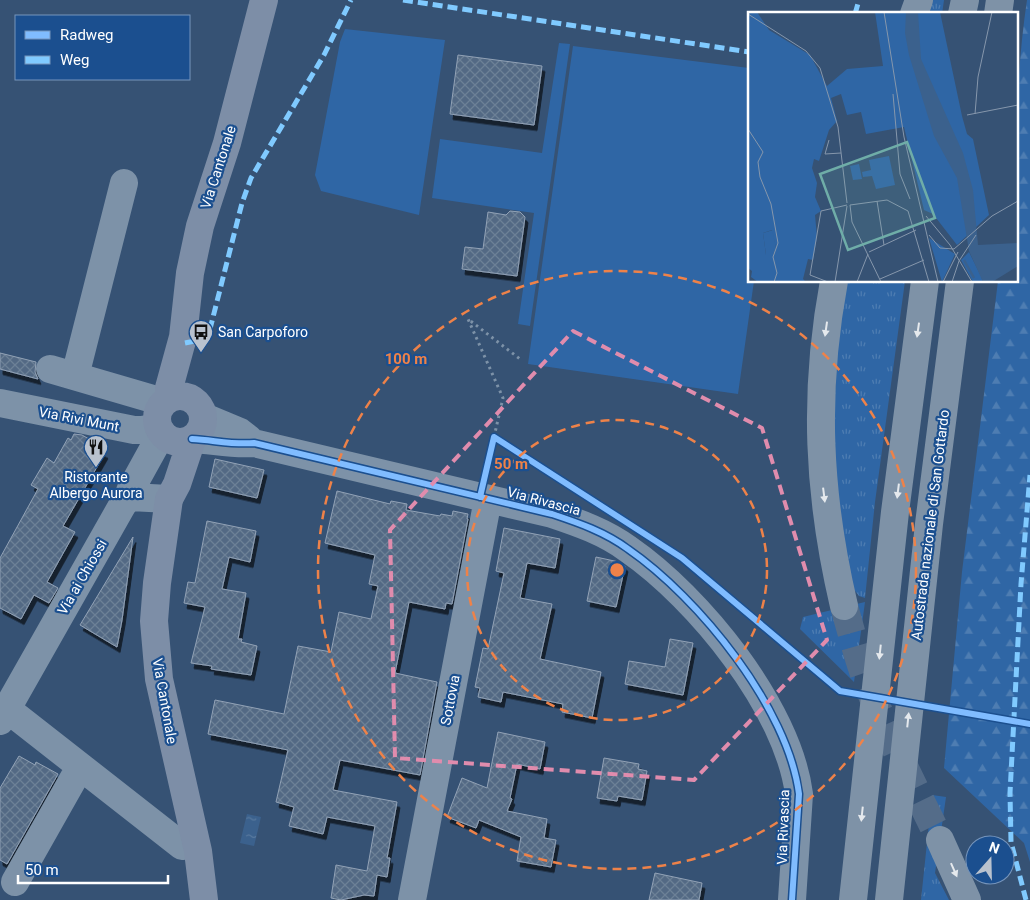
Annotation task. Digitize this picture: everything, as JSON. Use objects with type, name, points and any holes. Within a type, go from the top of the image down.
[{"type":"highway","points":[[834,282],[823,359],[820,396],[820,446],[830,537],[844,606]]},
{"type":"highway","points":[[854,900],[894,522],[925,282]]},
{"type":"highway","name":"Autostrada nazionale di San Gottardo","points":[[904,769],[929,524],[960,282]]},
{"type":"highway","points":[[889,900],[904,769]]},
{"type":"highway","points":[[901,900],[904,769]]},
{"type":"highway","points":[[940,840],[967,900]]},
{"type":"main road","name":"Via Cantonale","points":[[204,900],[198,851],[165,709],[155,648],[155,604],[169,499],[177,484],[177,417],[172,378],[183,337],[190,273],[200,226],[227,144],[264,0]]},
{"type":"street","points":[[124,183],[63,372],[115,389],[177,417]]},
{"type":"street","name":"Via Rivi Munt","points":[[0,403],[134,430],[142,430],[177,417]]},
{"type":"street","name":"Via Rivascia","points":[[177,417],[211,440],[237,445],[254,443],[552,514],[581,523],[628,548],[662,576],[707,622],[745,671],[777,725],[797,777],[799,810],[792,900]]},
{"type":"street","name":"Via ai Chiossi","points":[[3,715],[123,504],[130,497],[130,491],[177,417]]},
{"type":"street","points":[[130,497],[169,499]]},
{"type":"street","name":"Sottovia","points":[[412,900],[488,499]]},
{"type":"street","points":[[3,715],[80,767],[182,846]]},
{"type":"street","points":[[15,882],[80,767]]},
{"type":"path","points":[[492,446],[503,398],[468,320],[520,359]]},
{"type":"path","points":[[494,437],[502,443]]},
{"type":"highlighted area","points":[[573,331],[762,428],[827,640],[694,780],[395,758],[390,530]]},
{"type":"green space","points":[[927,0],[944,0],[942,12],[924,12]]},
{"type":"green space","points":[[1027,0],[1030,0],[1030,862],[1024,843],[944,768],[962,572],[998,282],[1018,282],[1018,88]]},
{"type":"green space","points":[[345,29],[445,40],[419,215],[321,191],[315,175],[340,42]]},
{"type":"green space","points":[[559,43],[570,44],[530,326],[518,324],[534,213],[432,198],[440,139],[542,153]]},
{"type":"green space","points":[[573,46],[748,68],[748,282],[754,282],[738,394],[528,364]]},
{"type":"green space","points":[[841,282],[905,282],[875,502],[865,598],[859,596],[845,578],[830,480]]},
{"type":"green space","points":[[865,602],[854,682],[800,629],[803,617]]},
{"type":"green space","points":[[932,795],[946,797],[935,873],[949,900],[921,900]]},
{"type":"water","points":[[247,814],[261,817],[254,846],[240,843]]},
{"type":"building","points":[[458,55],[542,66],[534,125],[450,114]]},
{"type":"building","points":[[510,211],[520,212],[525,217],[517,276],[462,269],[465,247],[483,249],[488,212],[506,215]]},
{"type":"building","points":[[0,353],[36,362],[35,372],[38,379],[0,369]]},
{"type":"building","points":[[74,434],[82,435],[101,446],[99,450],[105,453],[63,526],[75,532],[47,582],[58,588],[49,603],[34,595],[21,619],[0,608],[0,558],[38,489],[31,485],[47,458],[54,463],[68,438],[71,440]]},
{"type":"building","points":[[215,459],[264,470],[257,498],[209,487]]},
{"type":"building","points":[[337,491],[390,504],[391,501],[407,504],[406,510],[440,516],[441,514],[452,516],[453,511],[468,514],[452,604],[446,603],[445,609],[409,602],[395,673],[437,682],[420,775],[340,760],[333,790],[397,802],[387,858],[390,858],[387,877],[377,875],[374,896],[364,895],[341,900],[331,898],[336,865],[367,871],[375,826],[327,817],[323,834],[289,826],[294,807],[276,802],[288,750],[208,734],[215,700],[284,714],[298,646],[331,652],[339,612],[371,619],[378,586],[369,584],[375,555],[325,543]]},
{"type":"building","points":[[207,521],[256,531],[250,562],[229,557],[222,589],[246,593],[238,639],[242,639],[241,642],[257,646],[251,675],[211,669],[212,666],[191,663],[205,607],[184,603],[188,582],[195,583]]},
{"type":"building","points":[[504,528],[560,539],[555,568],[527,563],[520,598],[552,604],[540,659],[601,672],[592,718],[562,712],[563,704],[503,692],[501,702],[478,697],[480,688],[475,687],[483,648],[488,649],[504,573],[496,571]]},
{"type":"building","points":[[133,537],[122,620],[117,647],[80,625]]},
{"type":"building","points":[[596,557],[619,562],[625,566],[616,607],[587,601]]},
{"type":"building","points":[[670,639],[693,643],[683,695],[625,684],[629,661],[665,667]]},
{"type":"building","points":[[498,732],[545,742],[540,769],[517,764],[510,798],[512,799],[507,811],[547,819],[544,838],[556,840],[551,867],[517,861],[521,837],[479,820],[476,828],[447,817],[462,778],[487,788]]},
{"type":"building","points":[[19,756],[35,765],[36,762],[58,774],[7,864],[0,860],[0,788]]},
{"type":"building","points":[[604,758],[639,764],[638,769],[647,771],[642,800],[618,796],[617,801],[597,798]]},
{"type":"building","points":[[655,873],[702,883],[699,900],[649,900]]},
{"type":"tunnel","points":[[844,606],[862,669],[878,709],[940,840]]},
{"type":"marked path","points":[[185,343],[204,339],[210,329],[242,203],[251,178],[324,55],[351,0]]},
{"type":"marked path","points":[[403,0],[748,52]]},
{"type":"marked path","points":[[856,12],[859,0]]},
{"type":"marked path","points":[[1026,900],[1011,842],[1010,793],[1021,584],[1030,475]]},
{"type":"cycle path","points":[[480,497],[494,437],[682,558],[840,691],[1030,724]]},
{"type":"cycle path","points":[[192,439],[254,443],[552,514],[601,533],[628,549],[655,570],[710,625],[736,658],[759,692],[778,726],[791,761],[799,794],[792,900]]},
{"type":"place","name":"San Carpoforo","points":[[201,353]]},
{"type":"place","name":"Ristorante Albergo Aurora","points":[[96,468]]}]
